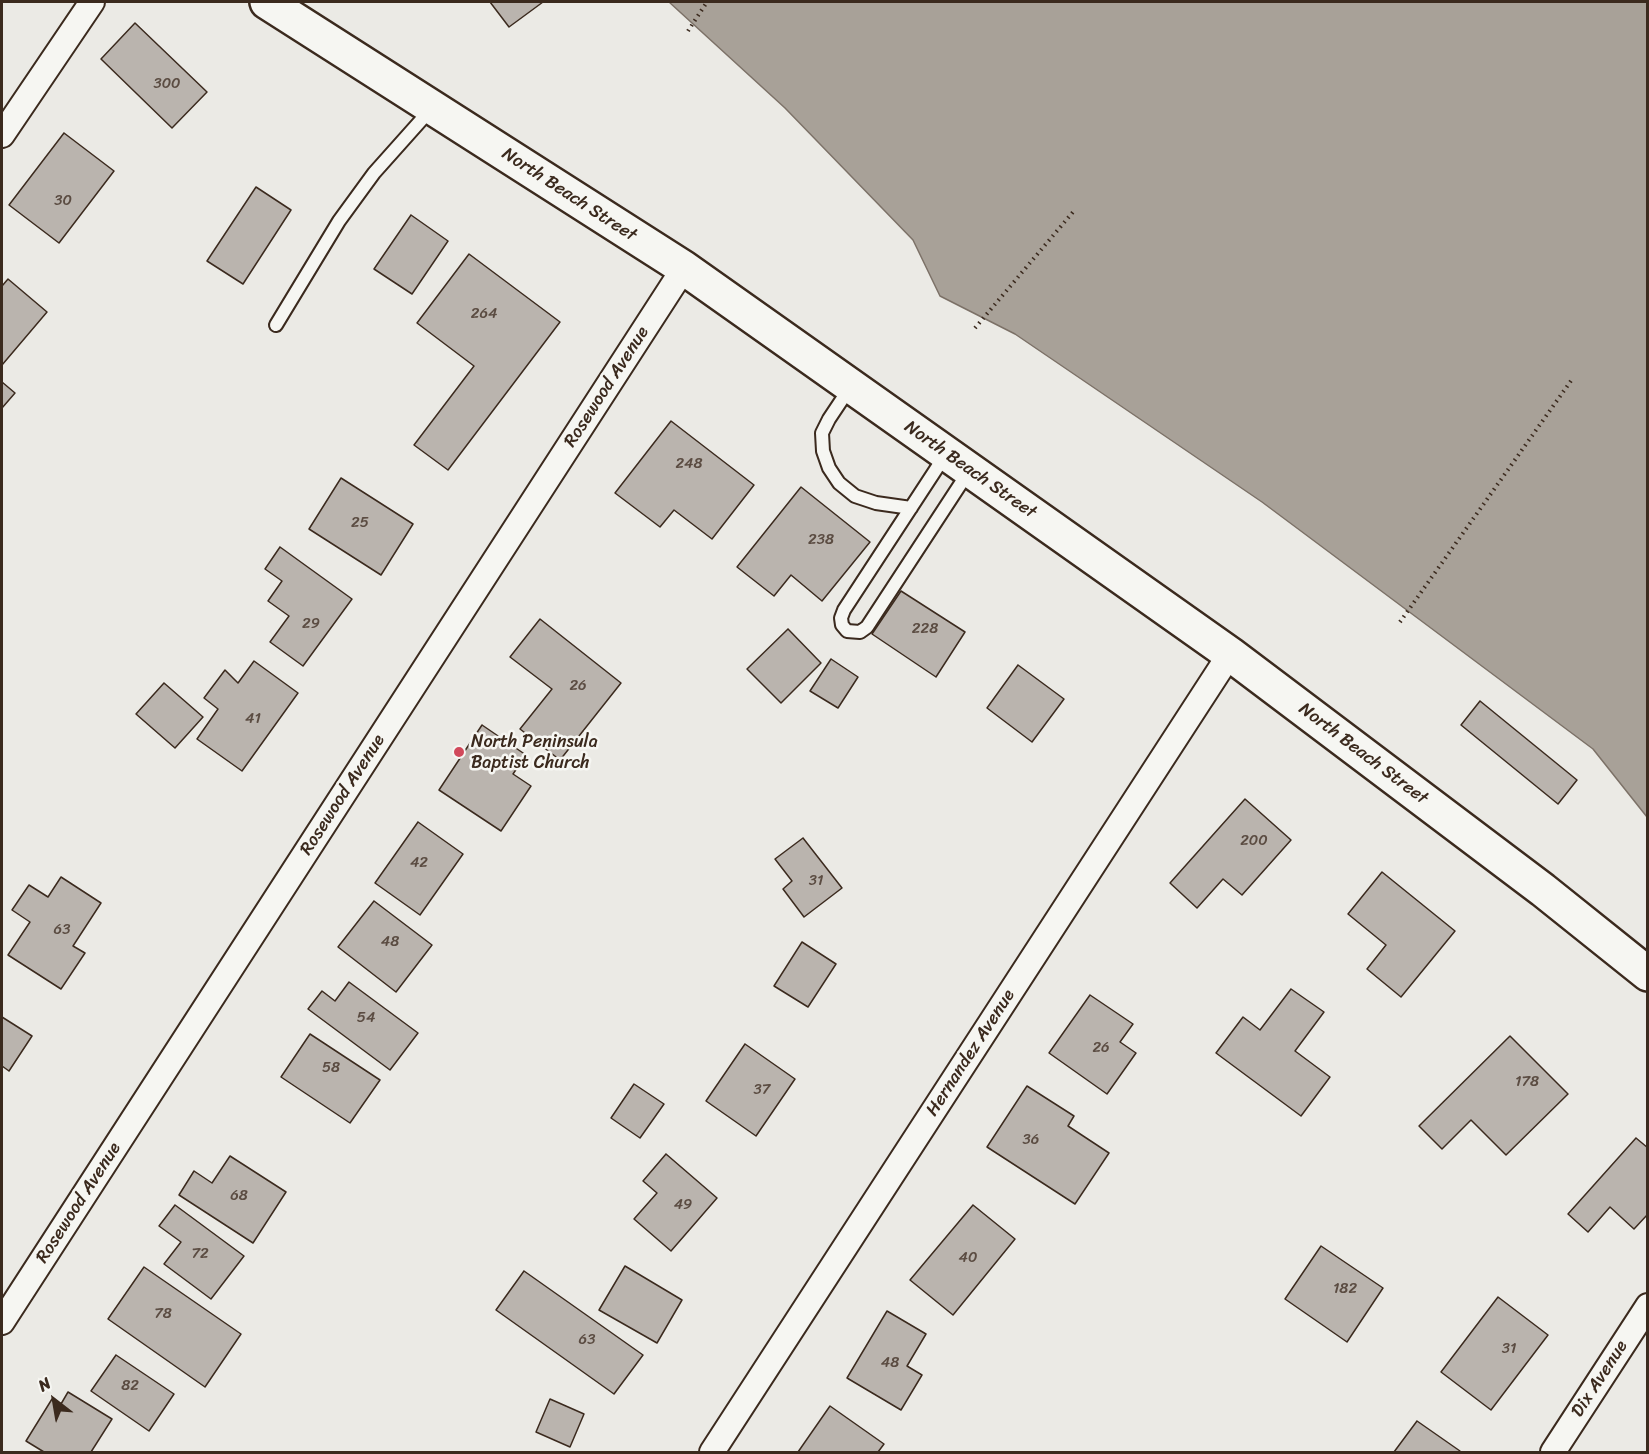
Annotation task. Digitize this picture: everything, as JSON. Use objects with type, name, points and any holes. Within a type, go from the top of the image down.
[{"type":"street","points":[[2,135],[92,2]]},
{"type":"street","name":"North Beach Street","points":[[267,2],[684,268],[1230,654],[1543,890],[1647,974]]},
{"type":"street","name":"Rosewood Avenue","points":[[2,1322],[684,268]]},
{"type":"street","name":"Hernandez Avenue","points":[[712,1452],[1230,654]]},
{"type":"street","name":"Dix Avenue","points":[[1553,1452],[1647,1306]]},
{"type":"lane","points":[[276,325],[339,221],[374,173],[433,108]]},
{"type":"lane","points":[[851,386],[822,433],[823,451],[829,468],[839,483],[855,496],[911,508]]},
{"type":"lane","points":[[958,461],[867,627],[860,632],[847,631],[842,625],[841,618],[844,610],[911,508],[958,461]]},
{"type":"path","points":[[688,31],[707,2]]},
{"type":"path","points":[[975,328],[1073,212]]},
{"type":"path","points":[[1400,622],[1573,378]]},
{"type":"shaded area","points":[[669,2],[1647,2],[1647,817],[1593,749],[1262,502],[1015,334],[940,296],[913,240],[785,108]]},
{"type":"building","points":[[490,2],[543,2],[509,27]]},
{"type":"building","points":[[135,23],[207,92],[172,128],[101,59]]},
{"type":"building","points":[[64,133],[114,171],[59,243],[9,205]]},
{"type":"building","points":[[256,187],[291,210],[243,284],[207,261]]},
{"type":"building","points":[[411,215],[448,241],[412,294],[374,269]]},
{"type":"building","points":[[469,254],[560,322],[448,470],[414,445],[474,366],[417,323]]},
{"type":"building","points":[[8,279],[47,312],[2,365],[2,286]]},
{"type":"building","points":[[2,382],[15,393],[2,408]]},
{"type":"building","points":[[671,421],[754,485],[712,539],[674,510],[660,527],[615,493]]},
{"type":"building","points":[[341,478],[413,524],[381,575],[309,529]]},
{"type":"building","points":[[801,487],[870,542],[822,601],[791,575],[774,596],[737,567]]},
{"type":"building","points":[[280,547],[352,599],[303,666],[270,642],[289,616],[268,601],[282,581],[265,569]]},
{"type":"building","points":[[901,591],[965,632],[936,677],[872,634]]},
{"type":"building","points":[[540,619],[621,683],[560,760],[520,729],[552,689],[510,657]]},
{"type":"building","points":[[788,629],[821,663],[781,703],[747,669]]},
{"type":"building","points":[[831,659],[858,677],[838,708],[810,691]]},
{"type":"building","points":[[254,661],[298,693],[242,771],[197,739],[218,709],[204,698],[225,670],[238,683]]},
{"type":"building","points":[[1018,665],[1064,699],[1032,742],[987,708]]},
{"type":"building","points":[[164,683],[203,717],[175,748],[136,714]]},
{"type":"building","points":[[1480,701],[1577,780],[1558,804],[1461,725]]},
{"type":"building","points":[[482,725],[526,755],[513,774],[531,786],[501,831],[439,790]]},
{"type":"building","points":[[1245,799],[1291,840],[1242,895],[1223,879],[1197,908],[1170,883]]},
{"type":"building","points":[[418,822],[463,854],[420,915],[375,883]]},
{"type":"building","points":[[803,838],[842,888],[804,917],[783,889],[792,881],[775,859]]},
{"type":"building","points":[[1382,872],[1455,931],[1401,997],[1367,969],[1386,945],[1348,914]]},
{"type":"building","points":[[61,877],[101,903],[73,946],[85,953],[61,989],[8,955],[30,922],[12,910],[29,885],[48,897]]},
{"type":"building","points":[[374,901],[432,945],[396,992],[338,947]]},
{"type":"building","points":[[802,942],[836,964],[808,1007],[774,986]]},
{"type":"building","points":[[349,982],[418,1033],[390,1070],[308,1009],[322,991],[335,1001]]},
{"type":"building","points":[[1291,989],[1324,1012],[1295,1051],[1330,1077],[1301,1116],[1216,1053],[1243,1017],[1260,1030]]},
{"type":"building","points":[[1090,995],[1133,1024],[1120,1042],[1136,1053],[1107,1094],[1049,1053]]},
{"type":"building","points":[[2,1017],[32,1036],[9,1071],[2,1066]]},
{"type":"building","points":[[310,1034],[380,1080],[350,1123],[281,1077]]},
{"type":"building","points":[[1510,1036],[1568,1094],[1506,1155],[1471,1120],[1442,1149],[1419,1126]]},
{"type":"building","points":[[745,1044],[795,1079],[756,1136],[706,1101]]},
{"type":"building","points":[[634,1084],[664,1104],[640,1138],[611,1118]]},
{"type":"building","points":[[1027,1086],[1074,1116],[1068,1126],[1109,1153],[1075,1204],[987,1147]]},
{"type":"building","points":[[1636,1138],[1648,1148],[1648,1214],[1634,1229],[1610,1207],[1588,1232],[1568,1214]]},
{"type":"building","points":[[666,1154],[717,1198],[671,1251],[634,1219],[657,1193],[643,1181]]},
{"type":"building","points":[[230,1156],[286,1192],[253,1243],[179,1195],[194,1171],[212,1183]]},
{"type":"building","points":[[175,1205],[244,1256],[211,1299],[164,1264],[181,1242],[159,1226]]},
{"type":"building","points":[[973,1205],[1015,1239],[953,1315],[910,1280]]},
{"type":"building","points":[[1321,1246],[1383,1288],[1347,1342],[1285,1299]]},
{"type":"building","points":[[625,1266],[682,1300],[657,1343],[599,1310]]},
{"type":"building","points":[[144,1267],[241,1334],[205,1387],[108,1319]]},
{"type":"building","points":[[524,1271],[643,1355],[614,1394],[496,1310]]},
{"type":"building","points":[[1498,1297],[1548,1335],[1491,1410],[1441,1372]]},
{"type":"building","points":[[887,1311],[926,1334],[907,1366],[922,1375],[901,1410],[847,1378]]},
{"type":"building","points":[[116,1355],[174,1394],[149,1431],[91,1391]]},
{"type":"building","points":[[68,1392],[112,1419],[91,1452],[44,1452],[26,1441],[52,1399],[61,1404]]},
{"type":"building","points":[[550,1399],[584,1414],[570,1447],[536,1432]]},
{"type":"building","points":[[830,1406],[884,1444],[878,1452],[798,1452]]},
{"type":"building","points":[[1417,1421],[1460,1451],[1394,1452]]},
{"type":"place","name":"North Peninsula Baptist Church","points":[[459,752]]}]
